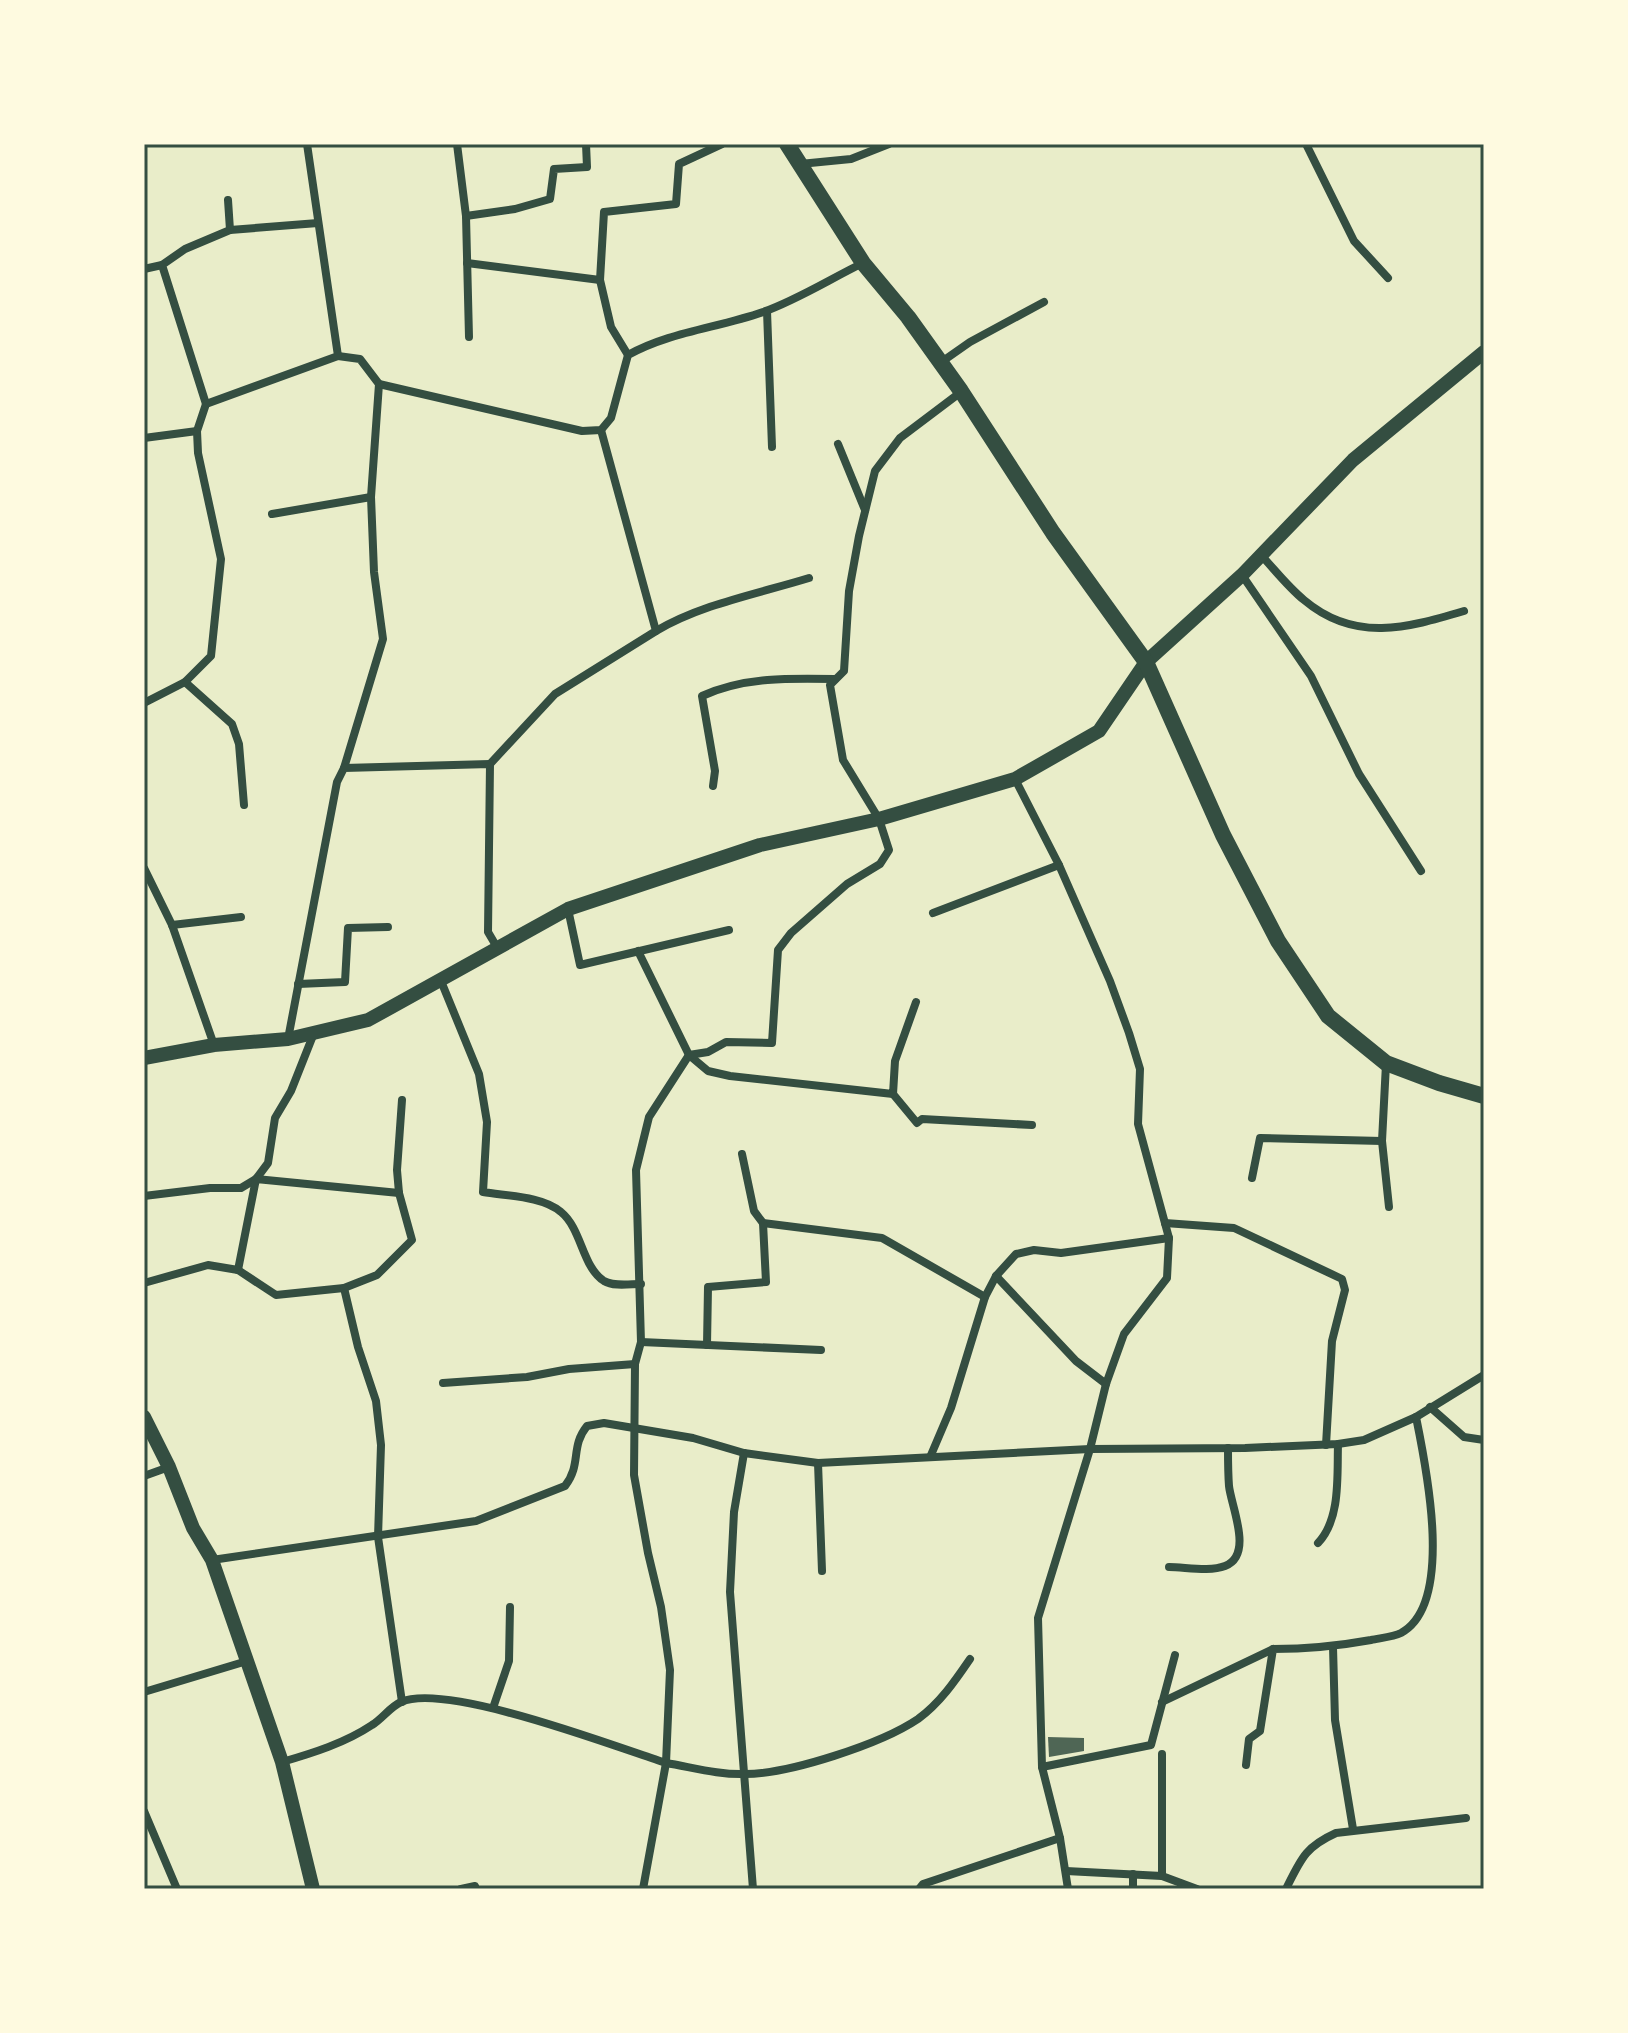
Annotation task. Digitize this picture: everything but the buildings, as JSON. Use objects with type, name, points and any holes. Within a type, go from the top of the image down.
[{"type":"main road","points":[[787,144],[863,263],[908,317],[961,391],[1053,533],[1146,662],[1223,835],[1278,941],[1328,1016],[1386,1063],[1484,1096]]},
{"type":"street","points":[[307,144],[338,356]]},
{"type":"street","points":[[457,144],[466,216],[469,337]]},
{"type":"street","points":[[466,216],[515,209],[550,199],[554,169],[587,167],[586,144]]},
{"type":"street","points":[[628,355],[611,327],[600,280],[604,212],[676,204],[679,164],[722,144]]},
{"type":"street","points":[[799,164],[851,159],[889,144]]},
{"type":"street","points":[[1306,144],[1354,241],[1388,278]]},
{"type":"street","points":[[228,200],[230,230]]},
{"type":"street","points":[[144,269],[162,265],[185,249],[230,230],[318,223]]},
{"type":"street","points":[[467,263],[600,280]]},
{"type":"street","points":[[206,404],[338,356],[360,359],[379,384],[582,431],[601,430],[611,418],[628,355],[653,341],[767,311],[863,263]]},
{"type":"street","points":[[144,703],[185,682],[211,656],[221,559],[198,453],[197,431],[206,404],[162,265]]},
{"type":"street","points":[[939,363],[970,342],[1044,302]]},
{"type":"street","points":[[767,311],[772,447]]},
{"type":"street","points":[[144,1058],[214,1045],[288,1039],[368,1020],[568,909],[760,845],[879,819],[1015,779],[1099,731],[1146,662],[1242,575],[1353,460],[1484,352]]},
{"type":"street","points":[[288,1039],[337,782],[383,639],[374,572],[371,497],[379,384]]},
{"type":"street","points":[[643,1889],[666,1763],[670,1670],[661,1607],[634,1475],[635,1364],[641,1342],[636,1170],[649,1117],[689,1055],[708,1052],[726,1042],[772,1043],[778,950],[791,933],[847,884],[880,864],[889,850],[879,819],[843,760],[830,685],[844,671],[849,591],[875,471],[900,438],[961,391]]},
{"type":"street","points":[[601,430],[656,631]]},
{"type":"street","points":[[144,438],[197,431]]},
{"type":"street","points":[[838,444],[865,511]]},
{"type":"street","points":[[272,514],[371,497]]},
{"type":"street","points":[[1261,555],[1305,601],[1330,617],[1353,626],[1383,629],[1409,627],[1464,611]]},
{"type":"street","points":[[1242,575],[1311,676],[1359,774],[1421,871]]},
{"type":"street","points":[[498,949],[488,932],[490,764],[555,694],[678,618],[809,578]]},
{"type":"street","points":[[713,786],[715,771],[702,696],[724,686],[745,683],[790,678],[836,679]]},
{"type":"street","points":[[185,682],[232,724],[239,744],[244,805]]},
{"type":"street","points":[[344,768],[490,764]]},
{"type":"street","points":[[1015,779],[1059,865],[1110,981],[1140,1069],[1138,1124],[1169,1238],[1167,1278],[1124,1334],[1106,1384],[1090,1449],[1038,1618],[1042,1767],[1060,1838],[1068,1889]]},
{"type":"street","points":[[933,913],[1059,865]]},
{"type":"street","points":[[144,868],[172,925],[214,1045]]},
{"type":"street","points":[[568,909],[580,965],[729,930]]},
{"type":"street","points":[[172,925],[241,917]]},
{"type":"street","points":[[298,984],[345,982],[348,928],[388,927]]},
{"type":"street","points":[[638,951],[689,1055],[708,1071],[893,1094]]},
{"type":"street","points":[[441,981],[479,1074],[487,1122],[483,1192],[545,1203],[562,1212],[602,1280],[614,1285],[641,1284]]},
{"type":"street","points":[[916,1002],[895,1061],[893,1094],[917,1123],[922,1119],[1032,1125]]},
{"type":"street","points":[[144,1196],[210,1188],[241,1188],[256,1179],[268,1163],[275,1118],[291,1091],[314,1033]]},
{"type":"street","points":[[1386,1063],[1382,1141],[1389,1207]]},
{"type":"street","points":[[144,1283],[208,1265],[238,1270],[276,1295],[344,1288],[377,1275],[412,1240],[399,1193],[397,1170],[402,1100]]},
{"type":"street","points":[[1252,1178],[1260,1138],[1382,1141]]},
{"type":"street","points":[[707,1345],[708,1287],[766,1282],[763,1223],[754,1211],[742,1154]]},
{"type":"street","points":[[256,1179],[399,1193]]},
{"type":"street","points":[[238,1270],[256,1179]]},
{"type":"street","points":[[763,1223],[882,1238],[985,1297]]},
{"type":"street","points":[[1165,1223],[1234,1228],[1342,1279],[1345,1290],[1332,1341],[1326,1445]]},
{"type":"street","points":[[931,1455],[951,1408],[985,1297],[996,1276],[1016,1254],[1034,1250],[1061,1253],[1169,1238]]},
{"type":"street","points":[[996,1276],[1076,1361],[1106,1384]]},
{"type":"street","points":[[344,1288],[358,1347],[376,1401],[381,1445],[378,1537],[402,1702]]},
{"type":"street","points":[[641,1342],[821,1350]]},
{"type":"street","points":[[443,1383],[635,1364]]},
{"type":"street","points":[[212,1560],[476,1521],[565,1486],[575,1474],[578,1437],[587,1426],[604,1423],[693,1438],[744,1453],[818,1463],[1090,1449],[1326,1445],[1364,1440],[1416,1417],[1484,1375]]},
{"type":"street","points":[[1430,1407],[1464,1437],[1484,1440]]},
{"type":"street","points":[[144,1417],[169,1467],[193,1528],[212,1560],[282,1762],[313,1889]]},
{"type":"street","points":[[1162,1702],[1273,1649],[1333,1647],[1400,1634],[1418,1619],[1427,1597],[1434,1530],[1416,1417]]},
{"type":"street","points":[[1318,1543],[1325,1535],[1335,1503],[1338,1444]]},
{"type":"street","points":[[1169,1567],[1225,1566],[1234,1558],[1239,1546],[1239,1528],[1229,1488],[1228,1448]]},
{"type":"street","points":[[744,1453],[734,1512],[730,1592],[753,1889]]},
{"type":"street","points":[[818,1463],[822,1571]]},
{"type":"street","points":[[144,1476],[169,1467]]},
{"type":"street","points":[[493,1708],[509,1661],[510,1607]]},
{"type":"street","points":[[1333,1647],[1335,1720],[1353,1829]]},
{"type":"street","points":[[1246,1765],[1249,1739],[1260,1731],[1273,1649]]},
{"type":"street","points":[[1042,1767],[1151,1745],[1175,1655]]},
{"type":"street","points":[[282,1762],[318,1752],[371,1726],[402,1702],[443,1699],[493,1708],[666,1763],[745,1774],[856,1750],[918,1719],[947,1693],[970,1659]]},
{"type":"street","points":[[144,1692],[247,1661]]},
{"type":"street","points":[[1162,1754],[1162,1876]]},
{"type":"street","points":[[144,1811],[177,1889]]},
{"type":"street","points":[[1286,1889],[1305,1852],[1318,1841],[1336,1833],[1466,1818]]},
{"type":"street","points":[[919,1889],[923,1884],[1060,1838]]},
{"type":"street","points":[[1066,1871],[1162,1876],[1197,1889]]},
{"type":"street","points":[[1133,1874],[1133,1889]]},
{"type":"street","points":[[461,1889],[475,1886],[476,1889]]}]
